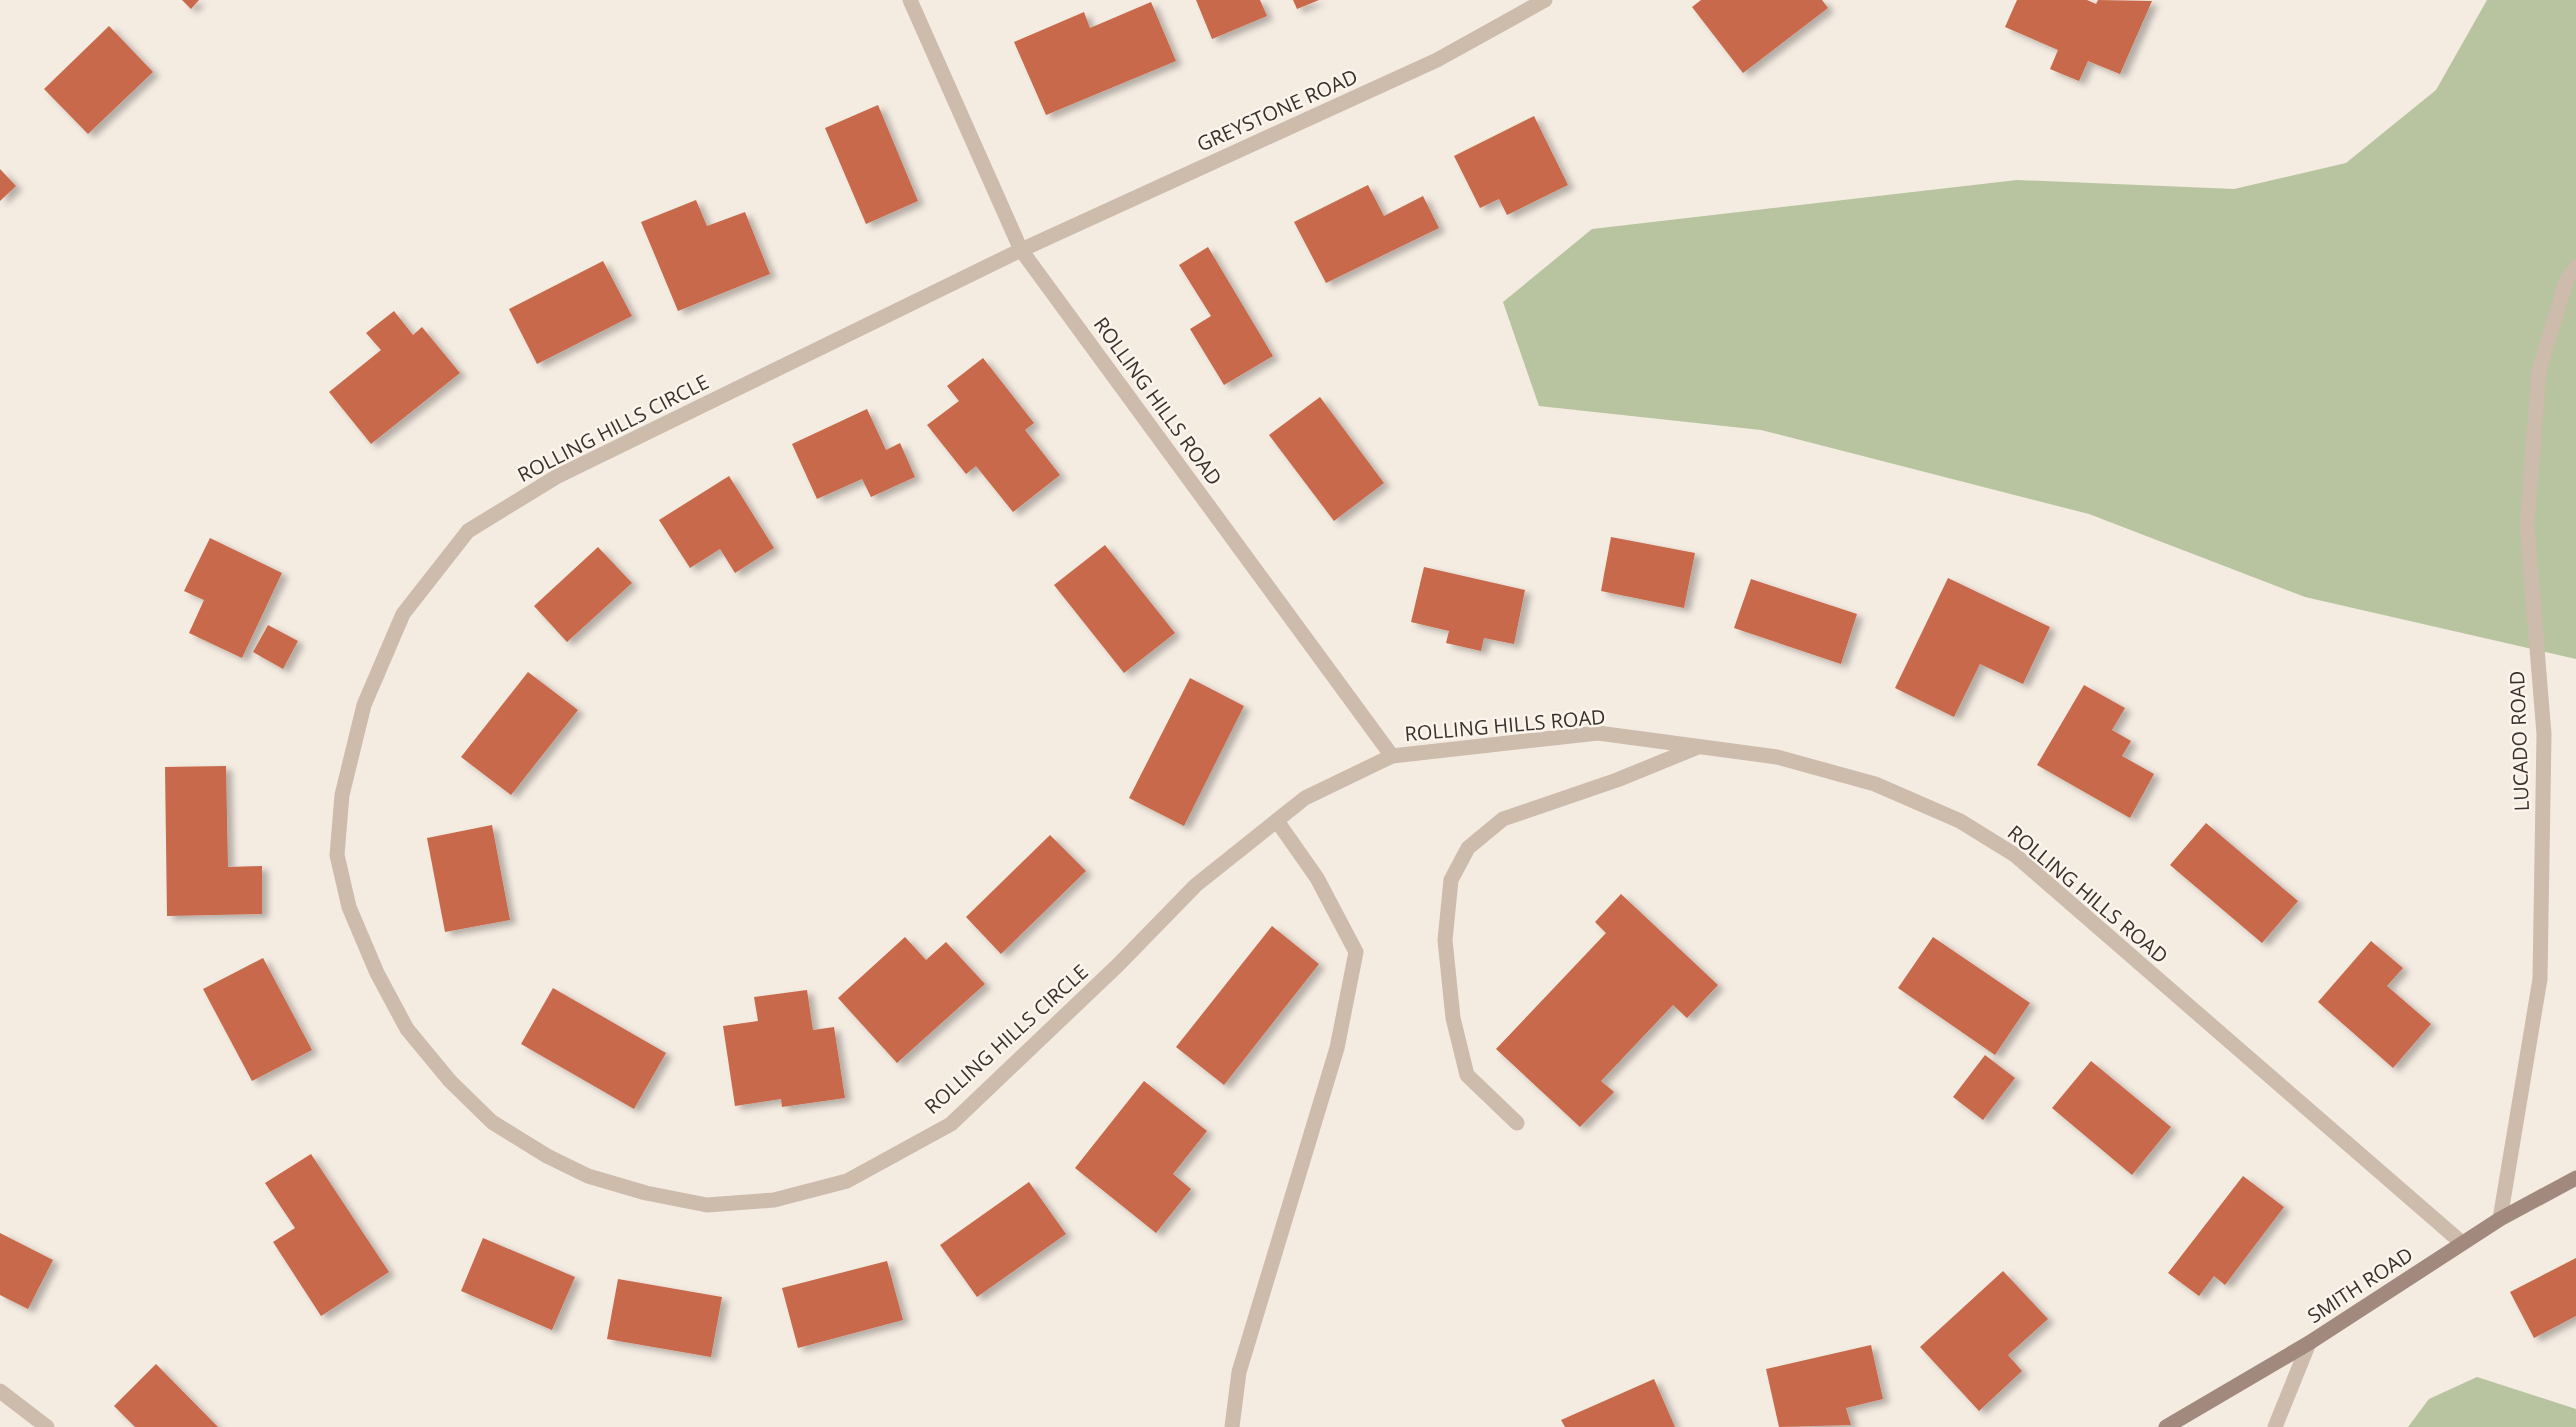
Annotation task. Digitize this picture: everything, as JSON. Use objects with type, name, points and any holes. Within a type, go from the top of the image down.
[{"type":"street","name":"ROLLING HILLS ROAD","points":[[910,0],[1021,250],[1392,756],[1598,733],[1777,757],[1875,784],[1960,821],[2015,855],[2462,1243]]},
{"type":"street","name":"GREYSTONE ROAD","points":[[1021,250],[1437,60],[1545,0]]},
{"type":"street","name":"ROLLING HILLS CIRCLE","points":[[1021,250],[556,477],[468,531],[403,614],[364,705],[342,795],[337,855],[349,907],[377,973],[407,1029],[450,1081],[492,1122],[547,1156],[588,1176],[646,1193],[707,1205],[774,1200],[847,1182],[951,1124],[1118,965],[1196,885],[1305,798],[1392,756]]},
{"type":"street","name":"LUCADO ROAD","points":[[2500,1219],[2540,979],[2544,734],[2527,526],[2536,403],[2539,370],[2567,279],[2576,267]]},
{"type":"street","points":[[1517,1123],[1467,1075],[1453,1018],[1445,940],[1451,880],[1468,848],[1503,819],[1617,780],[1698,747]]},
{"type":"street","points":[[1232,1427],[1239,1372],[1337,1048],[1356,952],[1317,878],[1277,821]]},
{"type":"street","name":"SMITH ROAD","points":[[2166,1427],[2309,1343],[2500,1219],[2576,1178]]},
{"type":"street","points":[[2275,1427],[2309,1343]]},
{"type":"street","points":[[0,1391],[47,1427]]},
{"type":"green space","points":[[2487,0],[2576,0],[2576,659],[2305,597],[2089,514],[1761,430],[1539,406],[1503,302],[1592,229],[2017,180],[2234,189],[2346,163],[2436,90]]},
{"type":"green space","points":[[2477,1377],[2576,1409],[2576,1427],[2408,1427],[2429,1399]]},
{"type":"building","points":[[182,0],[199,0],[191,9]]},
{"type":"building","points":[[1196,0],[1260,0],[1267,16],[1212,39]]},
{"type":"building","points":[[1293,0],[1319,0],[1297,9]]},
{"type":"building","points":[[1701,0],[1822,0],[1828,8],[1743,73],[1692,7]]},
{"type":"building","points":[[2017,0],[2087,0],[2096,4],[2098,0],[2152,1],[2120,74],[2088,61],[2079,81],[2050,69],[2058,50],[2005,27]]},
{"type":"building","points":[[1151,2],[1176,61],[1046,115],[1014,42],[1084,12],[1090,28]]},
{"type":"building","points":[[109,26],[153,72],[88,134],[44,89]]},
{"type":"building","points":[[878,105],[918,201],[866,224],[825,128]]},
{"type":"building","points":[[1534,116],[1568,185],[1507,215],[1499,199],[1480,208],[1454,156]]},
{"type":"building","points":[[0,169],[16,186],[0,201]]},
{"type":"building","points":[[1368,185],[1384,216],[1423,196],[1439,228],[1326,283],[1294,222]]},
{"type":"building","points":[[696,200],[707,226],[745,212],[770,274],[678,311],[641,222]]},
{"type":"building","points":[[1208,247],[1273,356],[1224,385],[1190,329],[1211,316],[1179,265]]},
{"type":"building","points":[[603,261],[632,316],[537,364],[509,309]]},
{"type":"building","points":[[394,311],[413,335],[422,327],[460,373],[371,444],[329,392],[381,350],[366,333]]},
{"type":"building","points":[[983,358],[1034,423],[1025,430],[1060,475],[1013,512],[976,466],[966,474],[927,425],[959,401],[947,386]]},
{"type":"building","points":[[1320,397],[1384,483],[1334,521],[1269,435]]},
{"type":"building","points":[[867,409],[886,450],[900,443],[915,477],[871,497],[862,479],[817,499],[792,444]]},
{"type":"building","points":[[729,476],[774,548],[735,573],[720,549],[690,568],[659,520]]},
{"type":"building","points":[[1611,537],[1695,553],[1684,608],[1601,591]]},
{"type":"building","points":[[210,538],[282,573],[242,658],[189,633],[204,600],[184,591]]},
{"type":"building","points":[[1105,545],[1175,633],[1124,673],[1054,585]]},
{"type":"building","points":[[598,547],[632,583],[567,642],[534,606]]},
{"type":"building","points":[[1424,567],[1525,590],[1514,644],[1484,638],[1481,651],[1446,643],[1449,631],[1411,622]]},
{"type":"building","points":[[1948,578],[2050,627],[2023,684],[1980,664],[1954,717],[1895,688]]},
{"type":"building","points":[[1751,579],[1857,614],[1841,664],[1734,628]]},
{"type":"building","points":[[268,625],[298,641],[283,669],[253,652]]},
{"type":"building","points":[[528,672],[578,710],[511,795],[461,757]]},
{"type":"building","points":[[1190,678],[1244,706],[1184,826],[1129,798]]},
{"type":"building","points":[[2084,685],[2125,708],[2112,730],[2131,741],[2122,756],[2154,774],[2130,818],[2037,765]]},
{"type":"building","points":[[226,766],[228,867],[262,866],[262,914],[167,916],[165,767]]},
{"type":"building","points":[[2206,823],[2298,901],[2262,943],[2170,865]]},
{"type":"building","points":[[492,825],[510,920],[445,932],[427,838]]},
{"type":"building","points":[[1050,835],[1086,871],[1001,954],[966,917]]},
{"type":"building","points":[[1621,894],[1718,985],[1687,1018],[1673,1005],[1601,1081],[1614,1092],[1580,1127],[1496,1049],[1606,933],[1595,922]]},
{"type":"building","points":[[1272,926],[1319,964],[1224,1085],[1176,1047]]},
{"type":"building","points":[[905,937],[926,960],[946,942],[985,984],[897,1063],[838,998]]},
{"type":"building","points":[[1933,937],[2030,1003],[1995,1055],[1898,988]]},
{"type":"building","points":[[2371,941],[2403,968],[2387,986],[2431,1024],[2393,1068],[2318,1002]]},
{"type":"building","points":[[263,958],[312,1050],[252,1081],[203,989]]},
{"type":"building","points":[[553,988],[666,1053],[634,1109],[521,1044]]},
{"type":"building","points":[[807,990],[813,1030],[834,1027],[845,1098],[782,1107],[781,1099],[735,1106],[723,1026],[758,1021],[754,997]]},
{"type":"building","points":[[1985,1055],[2015,1078],[1983,1120],[1953,1097]]},
{"type":"building","points":[[2091,1061],[2171,1127],[2132,1175],[2052,1108]]},
{"type":"building","points":[[1144,1081],[1207,1131],[1173,1174],[1191,1189],[1156,1233],[1075,1168]]},
{"type":"building","points":[[311,1154],[389,1272],[321,1316],[273,1242],[295,1228],[265,1183]]},
{"type":"building","points":[[2243,1176],[2284,1207],[2225,1285],[2214,1276],[2199,1296],[2168,1273]]},
{"type":"building","points":[[1029,1182],[1066,1234],[977,1297],[940,1245]]},
{"type":"building","points":[[0,1233],[53,1260],[28,1309],[0,1295]]},
{"type":"building","points":[[483,1238],[575,1277],[552,1330],[461,1291]]},
{"type":"building","points":[[2576,1258],[2576,1316],[2534,1338],[2510,1292]]},
{"type":"building","points":[[887,1261],[903,1320],[798,1348],[782,1288]]},
{"type":"building","points":[[2003,1271],[2048,1319],[2008,1355],[2022,1371],[1979,1411],[1920,1347]]},
{"type":"building","points":[[618,1279],[722,1297],[711,1357],[607,1339]]},
{"type":"building","points":[[1871,1345],[1883,1399],[1846,1408],[1851,1425],[1779,1427],[1766,1369]]},
{"type":"building","points":[[156,1364],[218,1427],[135,1427],[114,1406]]},
{"type":"building","points":[[1654,1379],[1675,1427],[1565,1427],[1561,1420]]}]
